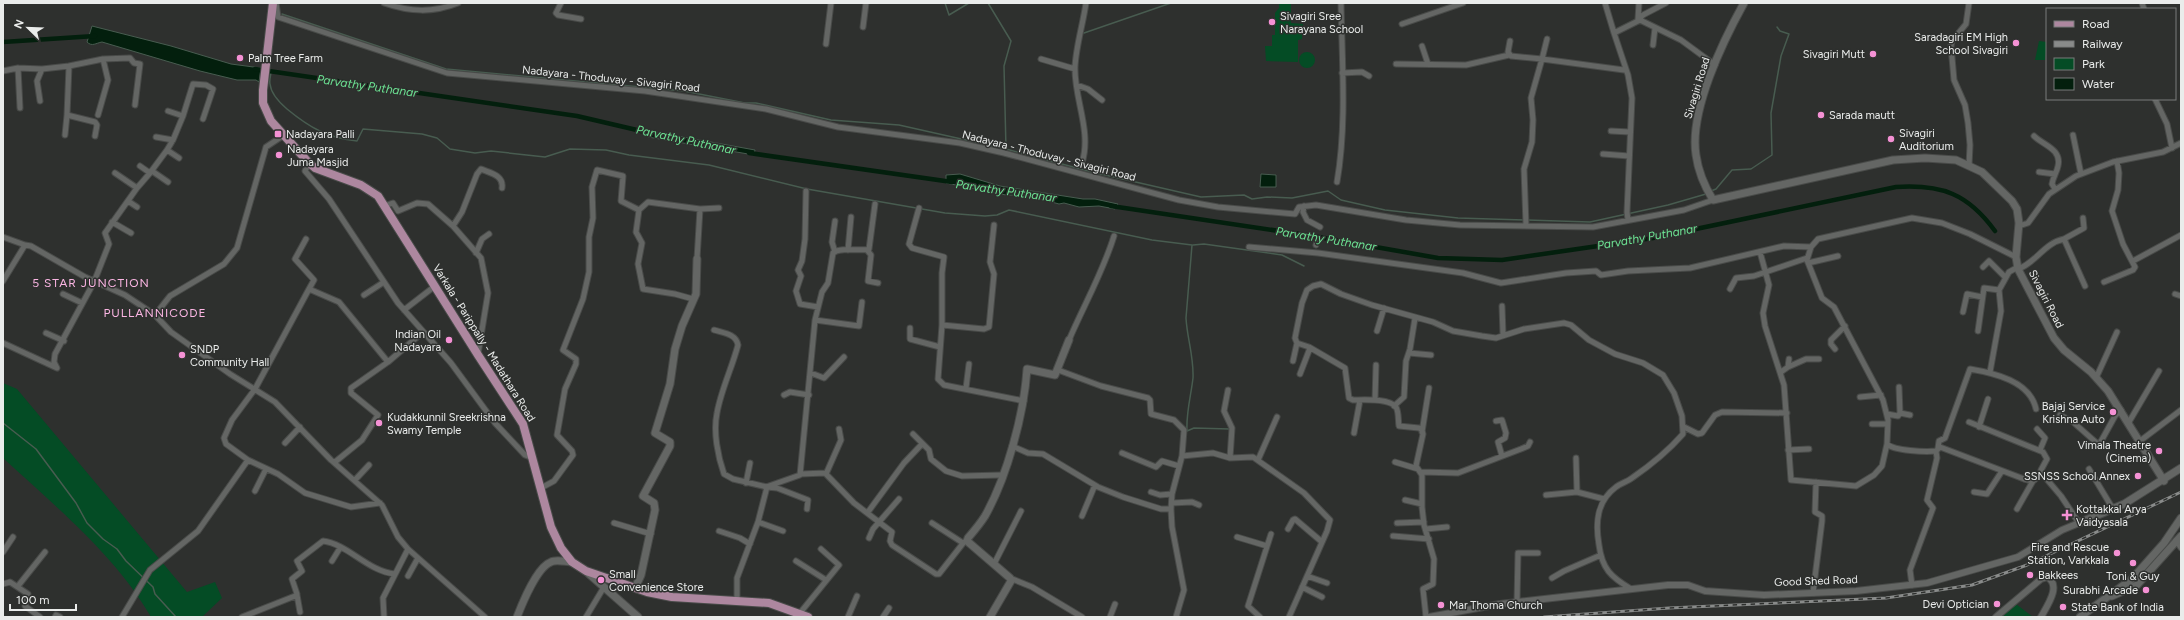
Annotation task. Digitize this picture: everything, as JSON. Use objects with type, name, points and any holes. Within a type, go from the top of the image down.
[{"type":"main road","name":"Varkala - Parippally - Madathara Road","points":[[273,3],[264,80],[263,103],[270,121],[309,163],[371,191],[384,206],[523,424],[534,459],[551,527],[562,548],[572,562],[586,571],[635,588],[672,597],[769,603],[808,617]]},
{"type":"main road","name":"Sivagiri Road","points":[[1744,3],[1729,32],[1715,65],[1701,106],[1697,127],[1696,155],[1705,184],[1713,200],[1893,160],[1942,158],[1956,160],[1982,172],[2005,192],[2017,210],[2019,226],[2016,257],[2018,268],[2054,338],[2064,350],[2096,378],[2121,410],[2164,481]]},
{"type":"main road","points":[[635,588],[641,575],[654,518],[654,503],[643,496],[670,446],[670,442],[655,433],[670,384],[675,348],[693,300],[697,282],[698,259]]},
{"type":"main road","points":[[990,617],[1012,581],[994,564],[965,542],[985,517],[1002,475],[1012,446],[1024,401],[1027,370],[1055,375],[1069,340]]},
{"type":"main road","name":"Good Shed Road","points":[[2079,523],[2113,509],[2164,481],[2181,468]]},
{"type":"main road","points":[[2080,617],[2132,578],[2164,543],[2181,518]]},
{"type":"main road","points":[[2106,598],[2137,585],[2178,538]]},
{"type":"main road","points":[[517,617],[535,580],[547,564],[551,561],[572,562]]},
{"type":"main road","points":[[586,571],[638,617]]},
{"type":"street","name":"Nadayara - Thoduvay - Sivagiri Road","points":[[276,3],[278,17],[447,73],[645,90],[766,109],[838,127],[960,143],[997,151],[1179,200],[1218,207],[1295,214],[1298,207],[1304,206],[1339,208],[1414,221],[1460,224],[1593,227],[1684,210],[1713,200]]},
{"type":"street","points":[[384,3],[400,8],[435,10],[458,3]]},
{"type":"street","points":[[561,3],[556,13],[558,15],[581,19]]},
{"type":"street","points":[[826,44],[831,3]]},
{"type":"street","points":[[863,27],[866,3]]},
{"type":"street","points":[[1082,163],[1085,142],[1075,69],[1086,3]]},
{"type":"street","points":[[1336,182],[1340,163],[1343,111],[1341,3]]},
{"type":"street","points":[[1402,24],[1463,3]]},
{"type":"street","points":[[1605,3],[1632,92],[1633,106],[1630,132],[1628,220]]},
{"type":"street","points":[[1638,20],[1639,3]]},
{"type":"street","points":[[1614,33],[1666,3]]},
{"type":"street","points":[[1969,3],[1966,24],[1952,41],[1951,46],[1954,80],[1965,105],[1968,123],[1970,145],[1969,166]]},
{"type":"street","points":[[1638,20],[1681,40],[1715,65]]},
{"type":"street","points":[[1653,45],[1655,28]]},
{"type":"street","points":[[1526,225],[1524,168],[1532,142],[1533,120],[1531,98],[1547,39]]},
{"type":"street","points":[[1509,55],[1510,41]]},
{"type":"street","points":[[1422,46],[1428,64]]},
{"type":"street","points":[[1396,64],[1466,65],[1509,55],[1624,70]]},
{"type":"street","points":[[3,71],[18,68],[42,69],[69,66],[104,59],[130,58],[134,63],[140,64],[135,105]]},
{"type":"street","points":[[98,115],[108,80],[104,59]]},
{"type":"street","points":[[1041,59],[1075,69]]},
{"type":"street","points":[[65,135],[69,66]]},
{"type":"street","points":[[18,68],[20,108]]},
{"type":"street","points":[[40,101],[37,81],[42,69]]},
{"type":"street","points":[[1342,73],[1362,72],[1369,76]]},
{"type":"street","points":[[3,343],[57,368],[54,359],[94,282],[109,244],[105,233],[173,140],[193,84],[206,85],[213,89],[203,119]]},
{"type":"street","points":[[1077,85],[1088,89],[1102,100]]},
{"type":"street","points":[[2155,100],[2167,124],[2172,148]]},
{"type":"street","points":[[168,111],[182,116]]},
{"type":"street","points":[[67,115],[95,122],[97,125],[95,136]]},
{"type":"street","points":[[1611,131],[1630,132]]},
{"type":"street","points":[[155,315],[170,296],[224,264],[237,248],[266,147],[284,135]]},
{"type":"street","points":[[2073,135],[2081,174]]},
{"type":"street","points":[[2034,136],[2055,151],[2059,161],[2052,184],[2055,189]]},
{"type":"street","points":[[156,137],[173,140]]},
{"type":"street","points":[[2019,226],[2028,223],[2043,200],[2055,189],[2081,174],[2117,161],[2172,148],[2181,143]]},
{"type":"street","points":[[167,150],[178,158]]},
{"type":"street","points":[[1603,154],[1629,156]]},
{"type":"street","points":[[2104,282],[2134,270],[2135,267],[2123,244],[2112,211],[2118,184],[2119,173],[2117,161]]},
{"type":"street","points":[[309,163],[305,171],[329,199],[404,310],[451,363],[495,423],[525,455],[534,459]]},
{"type":"street","points":[[140,166],[168,182]]},
{"type":"street","points":[[453,226],[462,212],[477,174],[481,169],[493,173],[500,178],[502,188]]},
{"type":"street","points":[[541,488],[554,481],[572,455],[572,451],[557,435],[565,389],[576,364],[576,359],[563,350],[583,299],[589,272],[589,237],[593,218],[592,187],[597,170],[623,176],[621,201],[639,210]]},
{"type":"street","points":[[2039,172],[2055,174]]},
{"type":"street","points":[[115,173],[137,188]]},
{"type":"street","points":[[806,191],[805,239],[802,261],[798,270],[801,276],[796,291],[800,304],[818,307]]},
{"type":"street","points":[[128,201],[137,207]]},
{"type":"street","points":[[384,206],[392,203],[398,211],[422,202],[433,207],[453,226],[481,258],[488,293],[478,355]]},
{"type":"street","points":[[693,300],[675,294],[644,289],[638,264],[642,243],[636,232],[639,210],[648,202],[700,209],[719,208]]},
{"type":"street","points":[[875,204],[867,250],[871,255],[868,281],[878,283]]},
{"type":"street","points":[[1304,206],[1303,212],[1306,220],[1320,226]]},
{"type":"street","points":[[919,208],[909,244],[912,248],[944,257],[942,273],[942,326],[938,380],[944,385],[966,388],[1024,401]]},
{"type":"street","points":[[698,259],[697,238],[700,209]]},
{"type":"street","points":[[848,250],[851,217]]},
{"type":"street","points":[[1760,252],[1769,285],[1762,313],[1781,372],[1787,414],[1791,480],[1856,486],[1866,481],[1882,466],[1887,444],[1887,414],[1881,395],[1845,326],[1833,305],[1822,298],[1807,261],[1811,247],[1818,239],[1912,218],[1942,223],[1970,234],[2016,257]]},
{"type":"street","points":[[1990,372],[2001,317],[1999,290],[2005,277],[2018,268],[2028,264],[2046,247],[2084,228],[2083,218]]},
{"type":"street","points":[[801,474],[810,395],[815,320],[822,292],[828,283],[833,253],[835,252],[832,242],[835,221]]},
{"type":"street","points":[[112,222],[131,233]]},
{"type":"street","points":[[942,326],[984,329],[989,327],[994,274],[990,262],[994,225]]},
{"type":"street","points":[[476,253],[482,239],[489,234]]},
{"type":"street","points":[[2132,261],[2181,235]]},
{"type":"street","points":[[1069,340],[1087,298],[1103,270],[1114,236]]},
{"type":"street","points":[[3,237],[48,255],[94,282],[125,295],[155,315],[171,332],[230,374],[275,402],[335,462],[380,503],[398,537],[408,550],[485,617]]},
{"type":"street","points":[[306,239],[295,259],[314,280],[255,389],[232,420],[224,438],[226,444],[248,460],[266,469],[305,493],[351,507],[380,503]]},
{"type":"street","points":[[2064,239],[2085,286]]},
{"type":"street","points":[[3,281],[25,245]]},
{"type":"street","points":[[1249,246],[1318,253],[1464,273],[1501,283],[1566,273],[1596,271],[1601,275],[1628,271],[1690,268],[1784,246],[1811,247]]},
{"type":"street","points":[[835,252],[867,250]]},
{"type":"street","points":[[1730,289],[1736,278],[1749,277],[1807,261],[1838,256]]},
{"type":"street","points":[[1983,267],[1989,261],[2005,277]]},
{"type":"street","points":[[364,295],[384,282]]},
{"type":"street","points":[[1293,361],[1297,343],[1295,340],[1302,303],[1307,290],[1313,286],[1321,284],[1341,294],[1453,331],[1496,338],[1503,334],[1558,324],[1571,325],[1589,340],[1615,354],[1643,363],[1663,375],[1674,393],[1682,416],[1684,427],[1683,434],[1674,444],[1631,480],[1617,486],[1604,499],[1597,518],[1597,536],[1601,555],[1613,578],[1631,589]]},
{"type":"street","points":[[404,310],[435,286]]},
{"type":"street","points":[[1978,331],[1984,287],[1999,290]]},
{"type":"street","points":[[309,289],[339,302],[388,362]]},
{"type":"street","points":[[63,294],[82,303]]},
{"type":"street","points":[[1963,312],[1967,294],[1982,297]]},
{"type":"street","points":[[2175,294],[2181,296]]},
{"type":"street","points":[[815,320],[859,326],[862,302]]},
{"type":"street","points":[[1502,306],[1503,334]]},
{"type":"street","points":[[1377,331],[1384,308]]},
{"type":"street","points":[[1394,406],[1404,397],[1406,361],[1409,353],[1415,318]]},
{"type":"street","points":[[1836,349],[1831,344],[1831,340],[1845,326]]},
{"type":"street","points":[[910,328],[910,340],[940,347]]},
{"type":"street","points":[[714,330],[733,336],[737,340],[736,356],[716,413],[716,434],[724,474],[746,483],[777,488],[808,500],[807,510]]},
{"type":"street","points":[[335,462],[362,440],[378,415],[351,393],[351,388],[388,362],[423,332]]},
{"type":"street","points":[[2096,378],[2117,332]]},
{"type":"street","points":[[46,333],[64,341]]},
{"type":"street","points":[[1297,343],[1310,348],[1346,368],[1349,398],[1375,400],[1394,406],[1397,409],[1399,426],[1419,428],[1422,432]]},
{"type":"street","points":[[1300,374],[1310,348]]},
{"type":"street","points":[[1409,353],[1431,355]]},
{"type":"street","points":[[811,373],[824,378],[844,357]]},
{"type":"street","points":[[1788,367],[1789,359]]},
{"type":"street","points":[[1781,372],[1788,367],[1806,359],[1819,359]]},
{"type":"street","points":[[966,388],[969,364]]},
{"type":"street","points":[[1375,400],[1376,365]]},
{"type":"street","points":[[1912,585],[1910,570],[1933,508],[1927,500],[1939,441],[1945,438],[1970,369],[1990,372],[2002,376],[2026,391],[2036,409]]},
{"type":"street","points":[[1058,370],[1101,386],[1148,398],[1150,400],[1151,414],[1174,420],[1184,430],[1182,456],[1172,494],[1171,506],[1172,527],[1184,590],[1176,617]]},
{"type":"street","points":[[2129,422],[2159,371]]},
{"type":"street","points":[[1899,387],[1900,413]]},
{"type":"street","points":[[1428,617],[1423,589],[1433,584],[1434,559],[1424,522],[1420,471],[1416,466],[1429,388]]},
{"type":"street","points":[[1228,390],[1224,411],[1232,428],[1230,458]]},
{"type":"street","points":[[784,395],[790,392],[810,395]]},
{"type":"street","points":[[1860,397],[1881,395]]},
{"type":"street","points":[[1979,427],[1988,399]]},
{"type":"street","points":[[1354,432],[1360,400]]},
{"type":"street","points":[[2060,415],[2074,422],[2099,446],[2121,410]]},
{"type":"street","points":[[2140,441],[2181,410]]},
{"type":"street","points":[[1684,427],[1698,434],[1702,433],[1716,415],[1722,412],[1787,414]]},
{"type":"street","points":[[1887,414],[1898,416],[1900,413],[1910,415]]},
{"type":"street","points":[[1258,460],[1276,416]]},
{"type":"street","points":[[1496,421],[1502,420],[1506,433],[1505,438],[1498,442],[1502,456]]},
{"type":"street","points":[[1969,422],[2040,450],[2047,459],[2041,470],[2041,475],[2033,481],[2017,508]]},
{"type":"street","points":[[1872,424],[1887,424]]},
{"type":"street","points":[[285,443],[300,427]]},
{"type":"street","points":[[826,474],[841,440],[839,429]]},
{"type":"street","points":[[2036,429],[2045,438],[2040,450]]},
{"type":"street","points":[[913,434],[929,450],[931,459],[946,470],[962,476],[1002,475]]},
{"type":"street","points":[[1395,462],[1420,471],[1458,474],[1526,447],[1530,442]]},
{"type":"street","points":[[868,512],[904,463],[922,444]]},
{"type":"street","points":[[1887,444],[1896,448],[1937,450],[1940,447],[1947,448],[2002,471],[2033,481]]},
{"type":"street","points":[[1012,446],[1028,453],[1043,454],[1095,485],[1123,497],[1161,509],[1192,502],[1199,505]]},
{"type":"street","points":[[1788,450],[1809,449]]},
{"type":"street","points":[[1122,453],[1156,467],[1162,461],[1179,466]]},
{"type":"street","points":[[1182,456],[1217,453],[1230,458],[1253,457],[1304,493],[1330,520],[1322,542],[1288,617]]},
{"type":"street","points":[[1576,458],[1577,492]]},
{"type":"street","points":[[122,617],[150,570],[198,531],[248,460]]},
{"type":"street","points":[[746,483],[750,463]]},
{"type":"street","points":[[355,480],[369,466]]},
{"type":"street","points":[[2088,468],[2113,509]]},
{"type":"street","points":[[255,491],[266,469]]},
{"type":"street","points":[[1974,492],[1986,494],[2002,471]]},
{"type":"street","points":[[737,600],[736,578],[758,522],[766,487],[775,482],[799,477],[801,474],[826,474],[848,498],[892,532],[890,541],[892,545],[936,574],[939,574],[965,542],[932,523]]},
{"type":"street","points":[[2041,475],[2044,476],[2062,496],[2079,523]]},
{"type":"street","points":[[1813,593],[1822,521],[1822,516],[1815,512],[1816,482]]},
{"type":"street","points":[[1082,516],[1095,485]]},
{"type":"street","points":[[1151,492],[1160,495],[1172,494]]},
{"type":"street","points":[[1546,495],[1577,492],[1604,499]]},
{"type":"street","points":[[869,538],[873,529],[899,499]]},
{"type":"street","points":[[1405,500],[1422,504]]},
{"type":"street","points":[[994,564],[1021,511]]},
{"type":"street","points":[[1288,529],[1295,519],[1322,542]]},
{"type":"street","points":[[758,522],[783,531]]},
{"type":"street","points":[[1397,523],[1424,522]]},
{"type":"street","points":[[614,523],[651,534]]},
{"type":"street","name":"Good Shed Road","points":[[1428,617],[1518,602],[1668,585],[1688,585],[1705,591],[1739,594],[1856,591],[1927,583],[2018,557],[2062,530],[2079,523]]},
{"type":"street","points":[[1426,529],[1447,527]]},
{"type":"street","points":[[719,531],[740,538],[750,544]]},
{"type":"street","points":[[1260,617],[1248,607],[1271,534]]},
{"type":"street","points":[[1393,536],[1429,539]]},
{"type":"street","points":[[3,552],[13,537]]},
{"type":"street","points":[[1237,537],[1267,546]]},
{"type":"street","points":[[2178,538],[2181,548]]},
{"type":"street","points":[[300,612],[297,594],[292,579],[302,571],[297,564],[298,559],[323,541],[340,548],[372,567],[394,574]]},
{"type":"street","points":[[332,561],[340,548]]},
{"type":"street","points":[[800,613],[839,565],[821,549]]},
{"type":"street","points":[[384,617],[383,598],[394,574],[408,550]]},
{"type":"street","points":[[18,586],[45,552]]},
{"type":"street","points":[[1518,602],[1518,553],[1538,552]]},
{"type":"street","points":[[1552,578],[1564,571],[1601,555]]},
{"type":"street","points":[[408,576],[418,558]]},
{"type":"street","points":[[796,561],[826,580]]},
{"type":"street","points":[[1307,576],[1327,583]]},
{"type":"street","points":[[1996,617],[2041,578],[2047,577],[2051,579],[2054,586],[2052,594],[2041,617]]},
{"type":"street","points":[[1010,578],[1032,587],[1082,617]]},
{"type":"street","points":[[3,584],[8,582],[18,586],[28,594],[25,606],[40,617]]},
{"type":"street","points":[[586,617],[604,587]]},
{"type":"street","points":[[1302,587],[1322,597]]},
{"type":"street","points":[[242,617],[297,594]]},
{"type":"street","points":[[848,617],[857,596]]},
{"type":"street","points":[[1110,617],[1115,604]]},
{"type":"street","points":[[883,617],[889,608]]},
{"type":"street","points":[[55,617],[56,615],[60,617]]},
{"type":"green space","points":[[1279,3],[1291,3],[1291,23],[1303,24],[1302,39],[1298,40],[1298,62],[1266,61],[1265,46],[1272,46],[1272,35],[1275,35],[1275,13],[1279,8]]},
{"type":"green space","points":[[2039,41],[2046,42],[2045,60],[2035,60]]},
{"type":"green space","points":[[1307,52],[1314,57],[1315,60],[1310,67],[1307,68],[1300,63],[1299,60],[1304,53]]},
{"type":"green space","points":[[3,383],[17,389],[187,592],[215,582],[222,598],[202,617],[151,617],[121,573],[102,552],[63,513],[3,458]]},
{"type":"green space","points":[[2016,604],[2033,617],[1999,617]]},
{"type":"water","points":[[92,26],[171,46],[231,64],[261,68],[259,82],[256,80],[237,80],[200,71],[102,42],[91,44],[87,42]]},
{"type":"water","points":[[650,131],[755,150],[754,155],[648,137]]},
{"type":"water","points":[[960,174],[1000,186],[1083,199],[1095,199],[1118,204],[1115,209],[1099,206],[1079,207],[1064,203],[1059,204],[1026,195],[1006,195],[946,183],[946,175]]},
{"type":"water","points":[[1261,174],[1276,175],[1276,187],[1260,187]]},
{"type":"waterway","points":[[945,3],[949,15],[969,3]]},
{"type":"waterway","points":[[988,3],[1011,41],[1004,66],[1006,149]]},
{"type":"waterway","points":[[1084,33],[1171,3]]},
{"type":"waterway","points":[[282,14],[446,69],[684,91],[745,103],[756,103],[831,120],[899,125],[1006,149],[1092,172],[1201,197],[1244,195],[1252,199],[1267,197],[1292,198],[1328,191],[1341,200],[1385,210],[1458,218],[1524,220]]},
{"type":"waterway","points":[[1711,191],[1716,189],[1732,170],[1751,169],[1772,155],[1771,113],[1781,56],[1789,34],[1780,31],[1777,27]]},
{"type":"waterway","name":"Parvathy Puthanar","points":[[3,42],[95,36]]},
{"type":"waterway","name":"Parvathy Puthanar","points":[[255,69],[577,116],[654,134]]},
{"type":"waterway","points":[[271,72],[270,82],[272,91],[284,107],[312,127],[328,135],[347,140],[357,141],[363,129],[422,134],[437,138],[450,149],[475,153],[491,151],[545,157],[570,149],[606,150],[629,155],[709,165],[807,189],[945,213],[985,216],[997,215],[1009,210],[1152,240],[1192,245],[1186,318],[1193,378],[1188,411],[1187,431],[1194,428],[1230,429]]},
{"type":"waterway","name":"Parvathy Puthanar","points":[[749,153],[952,182]]},
{"type":"waterway","name":"Parvathy Puthanar","points":[[1111,206],[1313,236],[1438,258],[1502,260],[1653,238],[1896,187],[1927,187],[1953,194],[1975,208],[1995,231]]},
{"type":"waterway","points":[[1527,220],[1590,222],[1668,205],[1706,194]]},
{"type":"waterway","points":[[1193,245],[1204,244],[1282,255],[1304,266]]},
{"type":"waterway","points":[[3,423],[36,449],[76,503],[87,523],[103,539],[117,549],[126,561],[153,587],[155,594],[176,617]]},
{"type":"railway","points":[[1544,617],[1669,608],[1886,598],[1972,585],[2027,565],[2181,492]]},
{"type":"place","name":"Sivagiri Sree Narayana School","points":[[1272,22]]},
{"type":"place","name":"Saradagiri EM High School Sivagiri","points":[[2016,43]]},
{"type":"place","name":"Sivagiri Mutt","points":[[1873,54]]},
{"type":"place","name":"Palm Tree Farm","points":[[240,58]]},
{"type":"place","name":"Sarada mautt","points":[[1821,115]]},
{"type":"place","name":"Nadayara Palli","points":[[278,134]]},
{"type":"place","name":"Sivagiri Auditorium","points":[[1891,139]]},
{"type":"place","name":"Nadayara Juma Masjid","points":[[279,155]]},
{"type":"place","name":"Indian Oil Nadayara","points":[[449,340]]},
{"type":"place","name":"SNDP Community Hall","points":[[182,355]]},
{"type":"place","name":"Bajaj Service Krishna Auto","points":[[2113,412]]},
{"type":"place","name":"Kudakkunnil Sreekrishna Swamy Temple","points":[[379,423]]},
{"type":"place","name":"Vimala Theatre (Cinema)","points":[[2159,451]]},
{"type":"place","name":"SSNSS School Annex","points":[[2138,476]]},
{"type":"place","name":"Kottakkal Arya Vaidyasala","points":[[2067,515]]},
{"type":"place","name":"Fire and Rescue Station, Varkkala","points":[[2117,553]]},
{"type":"place","name":"Toni & Guy","points":[[2133,563]]},
{"type":"place","name":"Bakkees","points":[[2030,575]]},
{"type":"place","name":"Small Convenience Store","points":[[601,580]]},
{"type":"place","name":"Surabhi Arcade","points":[[2146,590]]},
{"type":"place","name":"Devi Optician","points":[[1997,604]]},
{"type":"place","name":"Mar Thoma Church","points":[[1441,605]]},
{"type":"place","name":"State Bank of India","points":[[2063,607]]},
{"type":"district","name":"5 STAR JUNCTION","points":[[91,283]]},
{"type":"district","name":"PULLANNICODE","points":[[155,313]]}]
